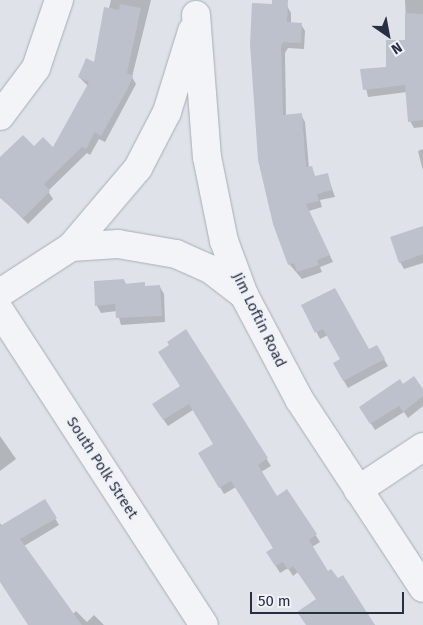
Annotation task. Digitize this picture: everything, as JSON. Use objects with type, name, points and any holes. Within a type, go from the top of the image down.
[{"type":"street","points":[[0,116],[36,68],[59,0]]},
{"type":"street","points":[[0,293],[71,247],[138,168],[167,112],[198,8]]},
{"type":"street","name":"Jim Loftin Road","points":[[198,8],[207,157],[224,241],[244,295],[299,399],[423,588]]},
{"type":"street","points":[[71,247],[118,244],[176,254],[210,269],[244,295]]},
{"type":"street","name":"South Polk Street","points":[[0,311],[204,625]]},
{"type":"street","points":[[358,490],[423,447]]},
{"type":"building","points":[[272,0],[288,0],[287,22],[302,23],[301,43],[284,42],[281,46],[283,115],[302,113],[306,167],[312,166],[315,176],[328,173],[332,190],[317,194],[319,201],[306,204],[330,255],[317,260],[319,265],[297,272],[294,263],[288,265],[273,224],[258,160],[250,44],[252,3],[272,4]]},
{"type":"building","points":[[120,4],[141,8],[127,73],[133,76],[128,88],[101,136],[95,132],[86,149],[82,147],[44,184],[50,191],[23,218],[0,198],[0,157],[23,135],[34,146],[43,137],[53,147],[89,82],[78,77],[86,58],[94,62],[104,7],[119,10]]},
{"type":"building","points":[[405,13],[423,14],[423,120],[408,122],[405,85],[363,90],[360,69],[386,67],[386,40],[405,40]]},
{"type":"building","points":[[423,226],[423,254],[399,263],[390,237]]},
{"type":"building","points":[[124,279],[124,284],[145,282],[145,286],[160,285],[162,316],[116,318],[115,304],[95,306],[94,281]]},
{"type":"building","points":[[335,288],[369,349],[377,345],[385,359],[343,381],[333,363],[340,359],[323,329],[315,333],[301,305]]},
{"type":"building","points":[[186,329],[268,458],[258,465],[277,496],[287,489],[317,534],[309,540],[328,571],[331,569],[338,578],[343,575],[375,625],[306,625],[297,612],[316,599],[293,566],[288,570],[283,562],[275,566],[266,552],[273,548],[231,481],[219,488],[198,453],[213,444],[189,404],[163,420],[152,404],[180,386],[158,352],[169,345],[167,342]]},
{"type":"building","points":[[414,376],[423,389],[423,396],[403,412],[399,406],[370,424],[359,407],[400,379],[403,384]]},
{"type":"building","points":[[45,499],[57,518],[20,539],[82,625],[28,625],[0,582],[0,526]]}]
